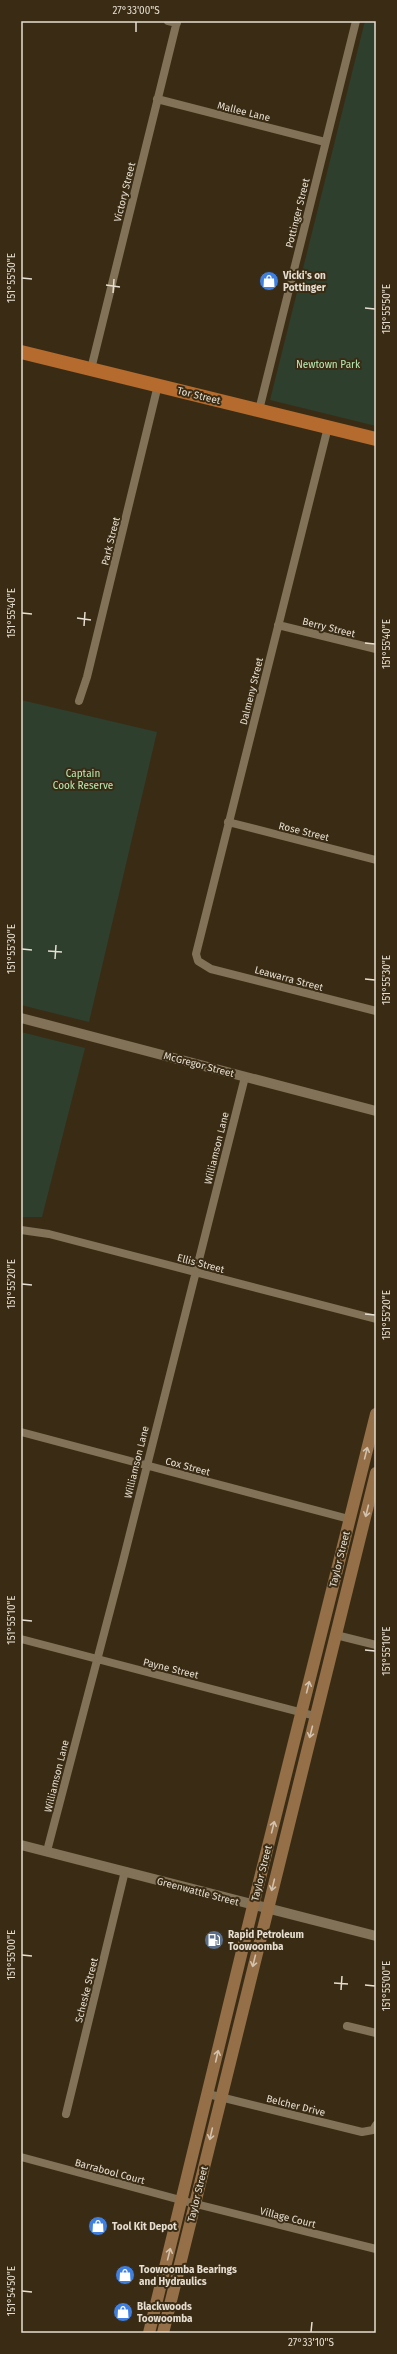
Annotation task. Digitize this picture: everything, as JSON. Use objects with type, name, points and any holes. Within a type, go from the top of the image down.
[{"type":"highway","name":"Tor Street","points":[[21,352],[376,439]]},
{"type":"main road","name":"Taylor Street","points":[[150,2333],[253,1906],[376,1414]]},
{"type":"main road","name":"Taylor Street","points":[[163,2333],[220,2096],[376,1475]]},
{"type":"main road","points":[[349,1519],[357,1509],[366,1479],[376,1475]]},
{"type":"street","points":[[168,21],[177,22]]},
{"type":"street","name":"Pottinger Street","points":[[259,410],[356,21]]},
{"type":"street","name":"Victory Street","points":[[91,369],[177,22]]},
{"type":"street","name":"Mallee Lane","points":[[157,99],[325,142]]},
{"type":"street","name":"Park Street","points":[[80,701],[158,385]]},
{"type":"street","name":"Dalmeny Street","points":[[198,961],[196,954],[197,945],[328,427]]},
{"type":"street","name":"Berry Street","points":[[278,625],[376,650]]},
{"type":"street","name":"Rose Street","points":[[228,822],[376,860]]},
{"type":"street","name":"Leawarra Street","points":[[198,961],[211,969],[376,1011]]},
{"type":"street","name":"McGregor Street","points":[[21,1018],[376,1111]]},
{"type":"street","name":"Williamson Lane","points":[[47,1851],[96,1659],[122,1565],[245,1077]]},
{"type":"street","name":"Ellis Street","points":[[21,1230],[49,1234],[376,1319]]},
{"type":"street","name":"Cox Street","points":[[21,1432],[349,1519]]},
{"type":"street","points":[[336,1635],[376,1645]]},
{"type":"street","name":"Payne Street","points":[[21,1639],[316,1716]]},
{"type":"street","name":"Greenwattle Street","points":[[21,1845],[125,1871],[253,1906],[376,1936]]},
{"type":"street","name":"Scheske Street","points":[[66,2114],[125,1871]]},
{"type":"street","points":[[347,2026],[376,2033]]},
{"type":"street","name":"Belcher Drive","points":[[208,2094],[362,2132],[373,2130],[376,2124]]},
{"type":"street","name":"Barrabool Court","points":[[21,2157],[194,2204]]},
{"type":"street","name":"Village Court","points":[[194,2204],[376,2249]]},
{"type":"green space","name":"Newtown Park","points":[[365,21],[376,21],[376,426],[270,400]]},
{"type":"green space","name":"Captain Cook Reserve","points":[[21,700],[157,732],[89,1022],[21,1005]]},
{"type":"green space","points":[[21,1032],[85,1048],[42,1217],[21,1217]]},
{"type":"place","name":"Vicki's on Pottinger","points":[[269,281]]},
{"type":"place","name":"Rapid Petroleum Toowoomba","points":[[214,1940]]},
{"type":"place","name":"Tool Kit Depot","points":[[98,2226]]},
{"type":"place","name":"Toowoomba Bearings and Hydraulics","points":[[125,2275]]},
{"type":"place","name":"Blackwoods Toowoomba","points":[[123,2312]]}]
